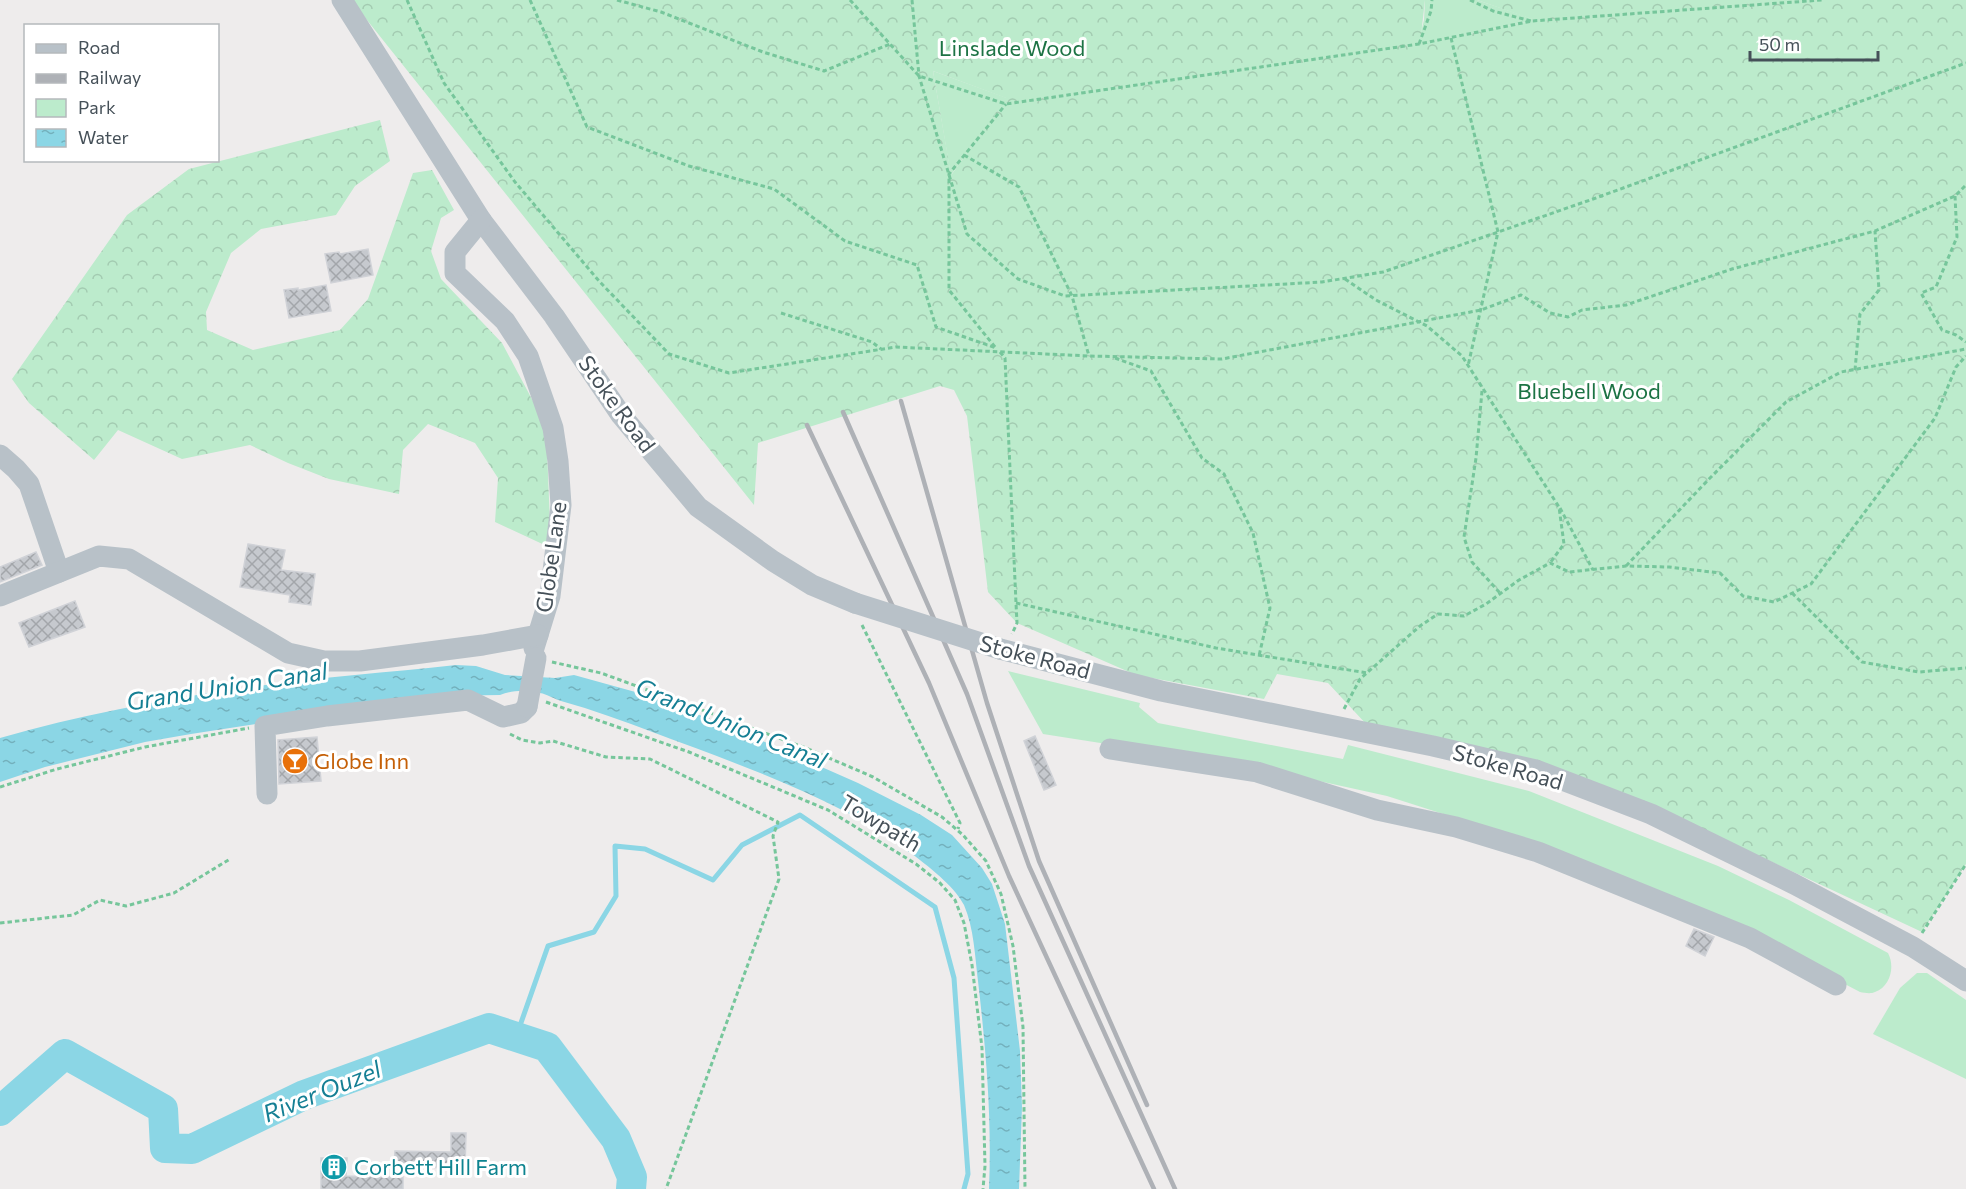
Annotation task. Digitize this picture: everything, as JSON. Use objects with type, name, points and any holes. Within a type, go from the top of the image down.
[{"type":"street","name":"Stoke Road","points":[[342,0],[480,220],[554,316],[621,415],[698,507],[773,561],[812,585],[855,603],[1002,650],[1161,691],[1433,746],[1536,770],[1651,814],[1794,884],[1913,947],[1966,981]]},
{"type":"street","name":"Globe Lane","points":[[480,220],[454,252],[455,273],[505,321],[528,356],[553,428],[558,461],[561,505],[557,546],[550,596],[536,647],[532,703]]},
{"type":"street","points":[[0,455],[29,484],[59,572]]},
{"type":"street","points":[[0,596],[99,556],[129,559],[288,653],[324,661],[360,661],[483,645],[536,647]]},
{"type":"street","points":[[267,794],[265,726],[327,716],[468,700],[503,717],[520,713],[532,703]]},
{"type":"street","points":[[1110,749],[1257,772],[1377,810],[1456,827],[1538,852],[1750,938],[1836,985]]},
{"type":"path","points":[[407,0],[444,83],[515,182],[599,281],[669,354],[729,373],[896,347],[1110,357],[1221,358],[1481,310],[1521,296],[1550,313],[1568,317],[1582,310],[1626,305],[1732,269],[1875,231],[1955,196],[1966,185]]},
{"type":"path","points":[[530,0],[587,127],[689,166],[774,189],[845,241],[917,265],[936,327],[998,350]]},
{"type":"path","points":[[617,0],[661,12],[763,52],[824,71],[890,44]]},
{"type":"path","points":[[850,0],[919,76],[1006,104],[1419,44],[1532,21],[1822,0]]},
{"type":"path","points":[[912,0],[919,76],[967,234],[1018,279],[1065,296],[1322,282],[1383,272],[1966,63]]},
{"type":"path","points":[[1419,44],[1431,11],[1432,0]]},
{"type":"path","points":[[1470,0],[1493,11],[1532,21]]},
{"type":"path","points":[[1450,38],[1498,232],[1468,367]]},
{"type":"path","points":[[1002,650],[1017,623],[1005,358],[949,290],[949,174],[1006,104]]},
{"type":"path","points":[[964,155],[1019,188],[1072,296],[1089,356]]},
{"type":"path","points":[[1955,196],[1957,237],[1936,287],[1921,293],[1942,330],[1966,342]]},
{"type":"path","points":[[1855,369],[1860,314],[1879,290],[1875,231]]},
{"type":"path","points":[[1344,278],[1376,300],[1427,326],[1462,356],[1559,507],[1593,570]]},
{"type":"path","points":[[781,313],[872,342],[881,349]]},
{"type":"path","points":[[1626,567],[1786,402],[1841,372],[1966,349]]},
{"type":"path","points":[[1550,563],[1569,572],[1626,567],[1669,567],[1720,573],[1743,596],[1774,602],[1811,584],[1935,418],[1956,367],[1966,356]]},
{"type":"path","points":[[1110,357],[1151,371],[1202,459],[1224,474],[1253,533],[1270,608],[1259,656]]},
{"type":"path","points":[[1482,389],[1476,458],[1464,537],[1472,562],[1500,594]]},
{"type":"path","points":[[1349,700],[1360,679],[1366,673],[1402,640],[1438,614],[1464,616],[1550,563],[1564,544],[1559,507]]},
{"type":"path","points":[[1792,593],[1862,662],[1919,672],[1966,668]]},
{"type":"path","points":[[855,603],[863,627],[960,823],[958,830]]},
{"type":"path","points":[[1016,603],[1216,648],[1366,673]]},
{"type":"path","points":[[536,647],[806,748],[873,777],[942,817],[958,830],[986,861],[1001,894],[1013,946],[1023,1027],[1026,1112],[1025,1189]]},
{"type":"path","name":"Towpath","points":[[532,703],[689,752],[828,810],[916,864],[940,883],[955,900],[964,923],[972,965],[982,1048],[985,1166],[983,1189]]},
{"type":"path","points":[[503,717],[503,725],[510,734],[522,740],[540,743],[553,741],[606,757],[650,759],[778,822],[773,836],[780,879],[666,1189]]},
{"type":"path","points":[[0,787],[57,769],[145,747],[265,726]]},
{"type":"path","points":[[0,923],[73,915],[100,900],[126,906],[174,893],[230,859]]},
{"type":"path","points":[[1913,947],[1966,864]]},
{"type":"green space","name":"Bluebell Wood","points":[[351,0],[1425,0],[1420,44],[1535,20],[1477,0],[1966,0],[1966,864],[1922,932],[1654,807],[1367,725],[1328,683],[1277,674],[1264,699],[1136,675],[1017,623],[988,592],[967,416],[954,390],[940,386],[758,443],[754,505]],"holes":[[[933,71],[1006,98],[952,174],[951,174]]]},
{"type":"green space","points":[[1425,0],[1477,0],[1536,20],[1418,45],[1424,20]]},
{"type":"green space","points":[[933,71],[1007,98],[951,175],[950,170]]},
{"type":"green space","points":[[380,120],[390,161],[355,186],[336,215],[261,229],[231,253],[206,312],[207,330],[253,350],[340,330],[368,299],[413,173],[432,170],[454,210],[441,218],[431,251],[441,279],[502,343],[542,418],[547,449],[551,548],[495,522],[498,478],[475,443],[428,424],[403,450],[399,494],[329,479],[250,445],[182,459],[118,430],[94,460],[29,403],[12,379],[127,215],[189,169]]},
{"type":"green space","points":[[1008,671],[1140,703],[1139,707],[1158,723],[1343,759],[1348,745],[1529,791],[1718,866],[1789,900],[1888,953],[1891,964],[1890,975],[1880,989],[1872,993],[1860,992],[1753,936],[1509,835],[1387,796],[1260,768],[1043,734]]},
{"type":"green space","points":[[1917,973],[1927,973],[1966,1000],[1966,1079],[1873,1034],[1900,988]]},
{"type":"water","points":[[456,665],[476,666],[505,675],[555,678],[574,675],[639,693],[724,724],[858,783],[921,815],[952,835],[982,868],[992,884],[1005,924],[1020,1051],[1022,1107],[1019,1189],[989,1189],[989,1111],[984,1033],[974,943],[964,905],[944,880],[928,866],[874,828],[844,811],[751,769],[545,694],[520,691],[500,695],[437,696],[145,742],[45,767],[0,782],[0,738],[29,730],[118,709],[207,693]]},
{"type":"building","points":[[368,249],[373,275],[331,283],[325,254]]},
{"type":"building","points":[[326,285],[331,311],[289,318],[284,290]]},
{"type":"building","points":[[248,544],[285,550],[281,570],[315,574],[311,605],[289,602],[290,595],[240,587]]},
{"type":"building","points":[[36,552],[42,565],[0,582],[0,567]]},
{"type":"building","points":[[75,601],[85,627],[29,647],[19,623]]},
{"type":"building","points":[[1035,736],[1056,785],[1044,790],[1024,741]]},
{"type":"building","name":"Globe Inn","points":[[317,737],[321,781],[279,784],[278,740]]},
{"type":"building","points":[[1694,929],[1714,937],[1705,956],[1686,946]]},
{"type":"building","points":[[451,1133],[466,1133],[465,1168],[394,1167],[395,1151],[451,1152]]},
{"type":"building","name":"Corbett Hill Farm","points":[[321,1158],[347,1158],[346,1176],[403,1177],[403,1189],[321,1189]]},
{"type":"waterway","points":[[516,1037],[548,946],[594,932],[616,896],[615,846],[645,849],[713,880],[742,845],[800,815],[935,907],[954,978],[968,1174],[964,1189]]},
{"type":"waterway","name":"River Ouzel","points":[[0,1111],[65,1054],[163,1109],[165,1148],[192,1149],[304,1095],[489,1028],[547,1047],[616,1139],[632,1177],[631,1189]]},
{"type":"railway","points":[[901,401],[987,703],[1039,861],[1147,1105]]},
{"type":"railway","points":[[843,412],[967,694],[1029,866],[1175,1189]]},
{"type":"railway","points":[[807,425],[929,683],[1009,876],[1154,1189]]},
{"type":"place","name":"Globe Inn","points":[[295,761]]},
{"type":"place","name":"Corbett Hill Farm","points":[[334,1167]]},
{"type":"park label","name":"Linslade Wood","points":[[1012,48]]},
{"type":"water label","name":"Grand Union Canal","points":[[227,687]]},
{"type":"water label","name":"Grand Union Canal","points":[[731,724]]}]
